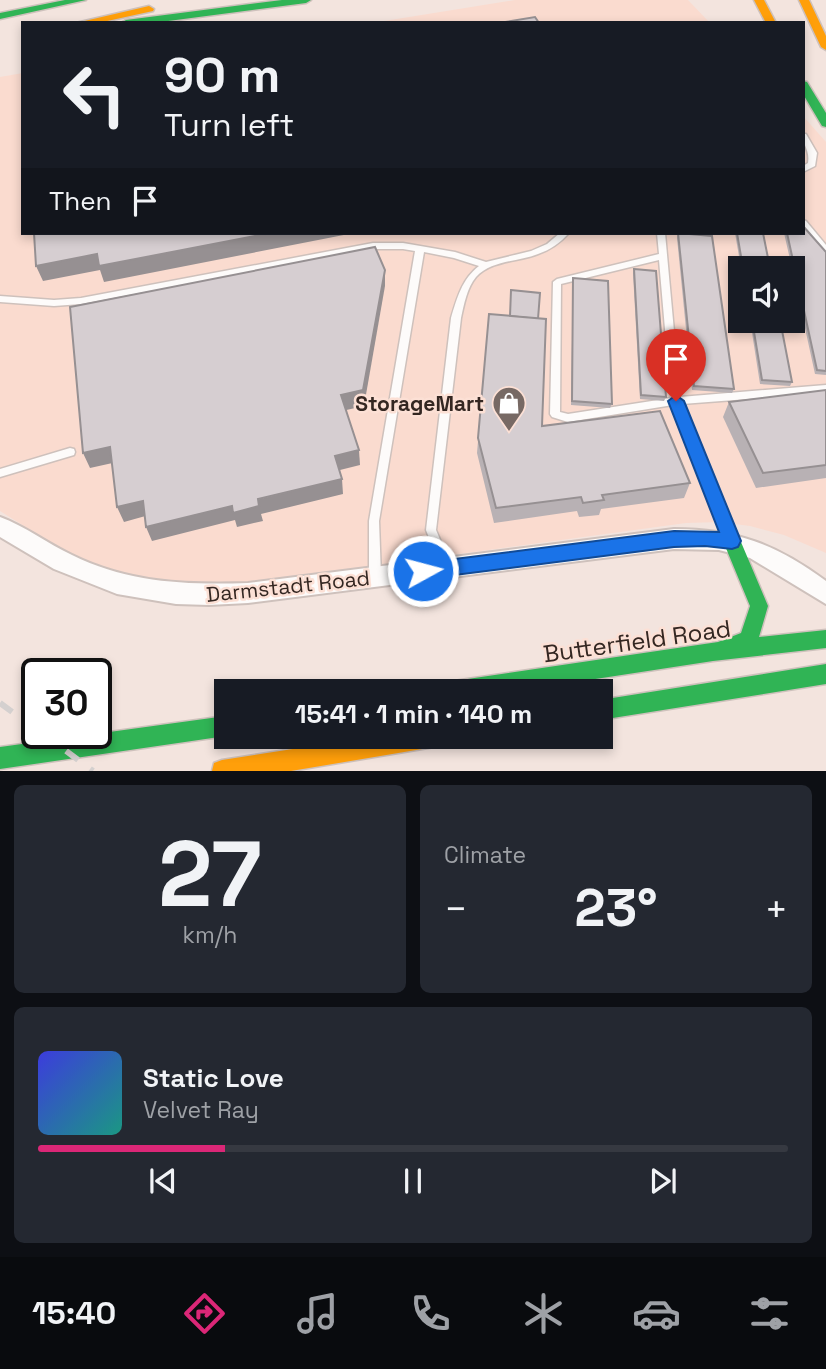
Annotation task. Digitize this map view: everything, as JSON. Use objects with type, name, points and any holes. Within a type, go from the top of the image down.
[{"type":"main road","points":[[0,16],[79,0]]},
{"type":"main road","points":[[89,21],[194,0]]},
{"type":"main road","points":[[142,21],[306,0]]},
{"type":"main road","points":[[759,0],[770,21]]},
{"type":"main road","points":[[804,0],[825,44]]},
{"type":"main road","points":[[805,87],[826,123]]},
{"type":"main road","points":[[713,652],[749,639],[759,606],[732,541]]},
{"type":"main road","name":"Butterfield Road","points":[[534,679],[713,652],[826,639]]},
{"type":"main road","points":[[613,708],[826,674]]},
{"type":"main road","points":[[0,758],[214,728]]},
{"type":"main road","points":[[222,771],[359,749]]},
{"type":"street","name":"Darmstadt Road","points":[[0,526],[89,576],[124,588],[160,594],[202,597],[248,593],[674,539],[705,538],[732,541],[761,551],[790,566],[826,594]]},
{"type":"lane","points":[[79,0],[84,21]]},
{"type":"lane","points":[[805,139],[813,153],[812,164],[805,169]]},
{"type":"lane","points":[[805,225],[826,250]]},
{"type":"lane","points":[[447,568],[431,530],[456,318],[463,289],[471,275],[485,265],[542,249],[562,235]]},
{"type":"lane","points":[[662,235],[676,401],[732,541]]},
{"type":"lane","points":[[0,299],[54,303],[81,301],[373,246],[420,249],[455,255],[485,265]]},
{"type":"lane","points":[[375,577],[374,521],[420,249]]},
{"type":"lane","points":[[664,256],[557,282],[555,414],[568,418],[676,401],[826,389]]},
{"type":"lane","points":[[0,473],[70,452]]},
{"type":"shaded area","points":[[515,0],[688,0],[708,21],[384,21]]},
{"type":"shaded area","points":[[21,73],[21,235],[805,235],[805,118],[826,142],[826,553],[784,535],[750,526],[719,522],[686,523],[284,578],[200,586],[126,577],[95,566],[0,511],[0,77]]},
{"type":"building","points":[[535,17],[538,21],[511,21]]},
{"type":"building","points":[[805,228],[826,252],[826,371],[817,370],[805,315],[805,256],[792,256],[787,235],[805,235]]},
{"type":"building","points":[[34,235],[261,235],[99,266],[97,254],[36,266]]},
{"type":"building","points":[[678,235],[712,236],[734,389],[694,386]]},
{"type":"building","points":[[737,235],[763,235],[768,256],[741,256]]},
{"type":"building","points":[[375,247],[385,270],[363,390],[341,395],[359,450],[335,456],[342,479],[258,499],[259,506],[233,513],[232,506],[146,527],[143,501],[117,507],[110,447],[83,453],[70,307]]},
{"type":"building","points":[[634,269],[656,271],[666,397],[641,395]]},
{"type":"building","points":[[573,278],[608,281],[612,404],[572,401]]},
{"type":"building","points":[[511,290],[540,293],[538,319],[510,316]]},
{"type":"building","name":"StorageMart","points":[[489,314],[546,319],[542,426],[660,411],[690,483],[602,495],[604,500],[583,503],[581,497],[496,508],[478,438]]},
{"type":"building","points":[[754,333],[783,333],[792,382],[762,380]]},
{"type":"building","points":[[826,390],[826,465],[763,473],[729,402]]},
{"type":"railway","points":[[0,703],[21,718]]},
{"type":"railway","points":[[63,749],[93,771]]},
{"type":"traffic: fast","points":[[0,16],[81,0]]},
{"type":"traffic: fast","points":[[142,21],[306,0]]},
{"type":"traffic: fast","points":[[805,87],[826,123]]},
{"type":"traffic: fast","points":[[725,648],[749,639],[759,606],[732,541]]},
{"type":"traffic: fast","points":[[534,679],[713,652],[826,639]]},
{"type":"traffic: fast","points":[[613,708],[826,674]]},
{"type":"traffic: fast","points":[[0,758],[214,728]]},
{"type":"traffic: slow","points":[[759,0],[770,21]]},
{"type":"traffic: slow","points":[[804,0],[826,47]]},
{"type":"traffic: slow","points":[[91,21],[149,9]]},
{"type":"traffic: slow","points":[[222,771],[359,749]]},
{"type":"place","name":"StorageMart","points":[[509,433]]},
{"type":"route","points":[[423,571],[674,539],[732,541],[676,401]]}]
